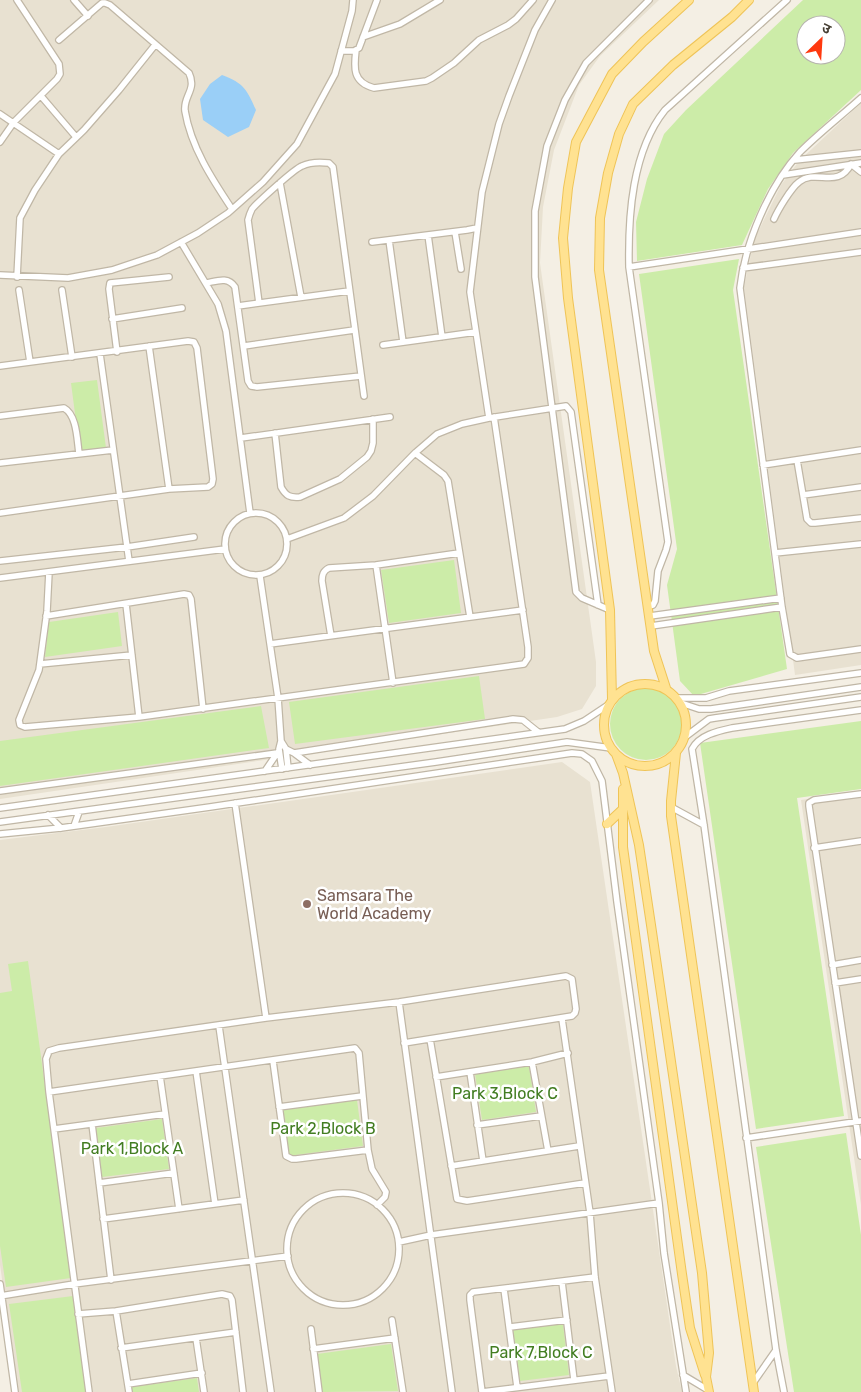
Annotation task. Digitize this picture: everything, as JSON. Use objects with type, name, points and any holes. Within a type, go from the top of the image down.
[{"type":"main road","points":[[689,0],[643,42],[612,74],[576,142],[568,188],[563,238],[568,298],[610,610],[610,702],[605,714],[604,734],[623,773],[639,845],[702,1273],[709,1353],[706,1377]]},
{"type":"main road","points":[[666,688],[654,651],[599,270],[600,218],[608,172],[619,134],[633,104],[673,65],[732,17],[749,0]]},
{"type":"main road","points":[[610,702],[629,686],[645,683],[656,684],[666,688],[679,701],[687,722],[686,737],[670,759],[646,766],[628,762],[613,751]]},
{"type":"main road","points":[[676,753],[671,807],[754,1392]]},
{"type":"main road","points":[[623,773],[623,847],[690,1328],[706,1377],[708,1391]]},
{"type":"main road","points":[[607,824],[623,809]]},
{"type":"street","points":[[0,142],[14,122],[41,96],[60,74],[59,64],[16,0]]},
{"type":"street","points":[[74,0],[88,16]]},
{"type":"street","points":[[0,275],[68,278],[112,270],[157,255],[198,233],[232,209],[263,182],[297,144],[335,74],[352,11],[352,0]]},
{"type":"street","points":[[377,0],[359,48],[356,50],[354,70],[356,75],[368,86],[374,88],[426,80],[454,63],[479,40],[508,25],[533,0]]},
{"type":"street","points":[[363,37],[400,24],[440,0]]},
{"type":"street","points":[[49,572],[39,670],[19,720],[20,725],[25,727],[139,717],[393,683],[524,664],[527,662],[529,654],[523,610],[470,292],[482,192],[499,124],[535,30],[552,0]]},
{"type":"street","points":[[610,610],[582,598],[576,592],[535,277],[535,210],[547,146],[565,100],[586,63],[649,0]]},
{"type":"street","points":[[649,606],[653,605],[655,601],[658,571],[668,542],[629,267],[628,229],[636,177],[649,137],[665,110],[787,0]]},
{"type":"street","points":[[59,40],[102,3],[105,3],[110,5],[189,73],[192,85],[185,109],[196,148],[232,209]]},
{"type":"street","points":[[17,277],[19,227],[23,211],[51,163],[119,90],[155,45]]},
{"type":"street","points":[[341,51],[356,50]]},
{"type":"street","points":[[41,96],[76,137]]},
{"type":"street","points":[[861,98],[800,152],[774,188],[747,248],[740,288],[789,648],[792,656],[796,658],[861,649]]},
{"type":"street","points":[[0,114],[59,154]]},
{"type":"street","points":[[795,160],[861,153]]},
{"type":"street","points":[[259,303],[248,220],[250,213],[280,183],[302,166],[322,162],[329,163],[332,166],[364,396]]},
{"type":"street","points":[[784,175],[861,163]]},
{"type":"street","points":[[851,164],[861,172]]},
{"type":"street","points":[[774,218],[798,182],[810,177],[840,177],[847,172],[851,164]]},
{"type":"street","points":[[280,183],[301,297]]},
{"type":"street","points":[[372,242],[477,228]]},
{"type":"street","points":[[455,232],[461,269]]},
{"type":"street","points":[[629,267],[861,232]]},
{"type":"street","points":[[428,235],[442,337]]},
{"type":"street","points":[[389,240],[403,342]]},
{"type":"street","points":[[181,242],[218,304],[226,332],[250,513]]},
{"type":"street","points":[[743,268],[861,252]]},
{"type":"street","points":[[117,352],[112,319],[110,283],[169,277]]},
{"type":"street","points":[[206,283],[228,279],[236,287],[248,382],[251,386],[257,387],[361,376]]},
{"type":"street","points":[[19,290],[30,362]]},
{"type":"street","points":[[62,290],[72,357]]},
{"type":"street","points":[[238,306],[348,291]]},
{"type":"street","points":[[112,319],[182,308]]},
{"type":"street","points":[[244,346],[354,330]]},
{"type":"street","points":[[383,345],[476,332]]},
{"type":"street","points":[[0,366],[117,352],[188,341],[194,342],[197,348],[213,480],[212,484],[208,486],[169,489],[0,513]]},
{"type":"street","points":[[149,346],[169,489]]},
{"type":"street","points":[[100,354],[129,562]]},
{"type":"street","points":[[287,539],[344,518],[373,496],[415,453],[437,434],[462,424],[491,417],[566,406],[571,412],[598,605]]},
{"type":"street","points":[[0,416],[64,408],[72,416],[79,453]]},
{"type":"street","points":[[241,438],[390,417]]},
{"type":"street","points":[[275,433],[281,487],[285,495],[293,498],[300,497],[340,479],[367,457],[373,443],[373,419]]},
{"type":"street","points":[[0,464],[113,450]]},
{"type":"street","points":[[763,465],[861,450]]},
{"type":"street","points":[[415,453],[447,478],[470,617]]},
{"type":"street","points":[[797,460],[807,519],[811,523],[861,518]]},
{"type":"street","points":[[803,496],[861,487]]},
{"type":"street","points":[[250,513],[270,516],[284,530],[287,539],[284,559],[270,573],[260,576],[241,572],[233,566],[225,549],[225,540],[233,522],[241,516],[250,513]]},
{"type":"street","points":[[0,561],[127,547],[194,537]]},
{"type":"street","points":[[775,554],[861,544]]},
{"type":"street","points":[[0,578],[225,549]]},
{"type":"street","points":[[331,636],[322,581],[323,573],[329,568],[376,565],[459,553]]},
{"type":"street","points":[[376,565],[393,683]]},
{"type":"street","points":[[260,576],[278,698],[281,751],[285,768]]},
{"type":"street","points":[[46,616],[184,594],[189,595],[203,708]]},
{"type":"street","points":[[650,616],[781,598]]},
{"type":"street","points":[[126,604],[139,717]]},
{"type":"street","points":[[651,626],[782,607]]},
{"type":"street","points":[[270,644],[523,610]]},
{"type":"street","points":[[40,664],[132,655]]},
{"type":"street","points":[[679,701],[706,698],[729,691],[861,673]]},
{"type":"street","points":[[679,701],[699,709],[861,687]]},
{"type":"street","points":[[686,737],[705,722],[715,718],[861,697]]},
{"type":"street","points":[[0,808],[565,729],[584,721],[610,702]]},
{"type":"street","points":[[784,1392],[776,1350],[692,749],[697,742],[713,733],[732,728],[861,710]]},
{"type":"street","points":[[0,791],[281,751],[294,753],[513,719],[523,720],[538,732]]},
{"type":"street","points":[[0,822],[568,742],[613,751]]},
{"type":"street","points":[[524,760],[531,747]]},
{"type":"street","points":[[265,771],[281,751]]},
{"type":"street","points":[[294,753],[310,765]]},
{"type":"street","points":[[0,834],[61,828],[572,753],[577,753],[592,761],[601,778],[659,1203],[664,1253],[686,1392]]},
{"type":"street","points":[[861,794],[814,800],[809,803],[814,848],[853,1102],[858,1122],[861,1156]]},
{"type":"street","points":[[235,803],[266,1018]]},
{"type":"street","points":[[671,807],[704,825]]},
{"type":"street","points":[[74,826],[79,812]]},
{"type":"street","points":[[48,815],[61,828]]},
{"type":"street","points":[[814,848],[860,841],[861,848]]},
{"type":"street","points":[[832,965],[861,960]]},
{"type":"street","points":[[89,1392],[49,1092],[46,1059],[48,1052],[59,1048],[266,1018],[399,1002],[566,976],[572,979],[576,1013],[572,1016],[404,1043]]},
{"type":"street","points":[[835,983],[861,979]]},
{"type":"street","points":[[399,1002],[452,1392]]},
{"type":"street","points":[[562,1018],[590,1213],[595,1277],[612,1392]]},
{"type":"street","points":[[219,1026],[271,1392]]},
{"type":"street","points":[[430,1039],[455,1197],[459,1200],[467,1201],[585,1184]]},
{"type":"street","points":[[49,1092],[355,1048],[359,1053],[368,1150],[373,1172],[386,1192],[385,1197],[377,1205]]},
{"type":"street","points":[[436,1077],[532,1062],[568,1053]]},
{"type":"street","points":[[273,1060],[285,1154],[289,1158],[296,1159],[368,1150]]},
{"type":"street","points":[[532,1062],[548,1151]]},
{"type":"street","points":[[196,1071],[215,1204]]},
{"type":"street","points":[[470,1072],[483,1161]]},
{"type":"street","points":[[160,1076],[179,1209]]},
{"type":"street","points":[[279,1107],[362,1096]]},
{"type":"street","points":[[853,1102],[861,1101]]},
{"type":"street","points":[[54,1128],[165,1114]]},
{"type":"street","points":[[477,1125],[541,1116]]},
{"type":"street","points":[[746,1138],[858,1122]]},
{"type":"street","points":[[92,1124],[111,1280]]},
{"type":"street","points":[[451,1166],[579,1146]]},
{"type":"street","points":[[99,1183],[174,1174]]},
{"type":"street","points":[[347,1193],[363,1197],[377,1205],[392,1221],[399,1242],[399,1260],[393,1276],[382,1290],[367,1300],[351,1305],[333,1304],[316,1298],[302,1288],[293,1273],[288,1256],[288,1240],[293,1224],[302,1211],[315,1201],[330,1195],[347,1193]]},
{"type":"street","points":[[104,1220],[244,1200]]},
{"type":"street","points":[[399,1242],[431,1234],[659,1203]]},
{"type":"street","points":[[1,1296],[74,1284],[288,1256]]},
{"type":"street","points":[[595,1277],[478,1290],[470,1296],[482,1392],[609,1376]]},
{"type":"street","points":[[562,1282],[574,1380]]},
{"type":"street","points":[[0,1284],[15,1392]]},
{"type":"street","points":[[504,1288],[517,1387]]},
{"type":"street","points":[[78,1314],[116,1311],[227,1295],[232,1300],[244,1392]]},
{"type":"street","points":[[116,1311],[129,1392]]},
{"type":"street","points":[[392,1320],[403,1392]]},
{"type":"street","points":[[510,1327],[567,1320]]},
{"type":"street","points":[[311,1329],[319,1392]]},
{"type":"street","points":[[121,1348],[236,1332]]},
{"type":"street","points":[[196,1338],[204,1392]]},
{"type":"street","points":[[314,1349],[394,1338]]},
{"type":"street","points":[[753,1383],[776,1350]]},
{"type":"street","points":[[128,1384],[202,1374]]},
{"type":"street","points":[[683,1376],[708,1391]]},
{"type":"shaded area","points":[[0,0],[659,0],[600,56],[579,85],[554,150],[543,207],[540,263],[596,662],[596,686],[582,709],[557,717],[0,799]]},
{"type":"shaded area","points":[[861,103],[861,665],[795,675],[744,287],[754,240],[781,185],[799,161]]},
{"type":"shaded area","points":[[562,762],[590,782],[676,1366],[682,1392],[18,1392],[0,1265],[0,840],[106,827]]},
{"type":"shaded area","points":[[861,791],[861,1205],[801,800]]},
{"type":"green space","points":[[803,0],[861,0],[861,90],[793,153],[768,189],[742,245],[637,261],[636,222],[647,179],[664,134],[686,110]]},
{"type":"green space","points":[[739,259],[733,290],[787,669],[694,696],[680,681],[667,585],[677,549],[639,274]]},
{"type":"green space","points":[[97,380],[106,448],[80,452],[71,383]]},
{"type":"green space","points":[[454,560],[461,613],[389,623],[381,570]]},
{"type":"green space","points":[[118,612],[122,646],[45,657],[49,622]]},
{"type":"green space","points":[[479,676],[485,719],[295,744],[289,702]]},
{"type":"green space","points":[[653,688],[672,698],[680,710],[682,724],[680,738],[672,750],[660,758],[639,760],[620,750],[612,738],[610,717],[620,698],[632,690]]},
{"type":"green space","points":[[261,706],[269,748],[0,786],[0,741]]},
{"type":"green space","points":[[861,721],[861,789],[797,798],[844,1116],[756,1129],[700,743]]},
{"type":"green space","points":[[28,961],[71,1278],[6,1287],[0,1246],[0,993],[12,991],[8,964]]},
{"type":"green space","name":"Park 3,Block C","points":[[529,1066],[536,1112],[482,1120],[475,1074]]},
{"type":"green space","name":"Park 2,Block B","points":[[357,1100],[363,1146],[288,1156],[282,1110]]},
{"type":"green space","name":"Park 1,Block A","points":[[162,1119],[169,1169],[102,1177],[96,1128]]},
{"type":"green space","points":[[846,1133],[861,1235],[861,1392],[794,1392],[756,1147]]},
{"type":"green space","points":[[73,1296],[86,1392],[22,1392],[9,1304]]},
{"type":"green space","name":"Park 7,Block C","points":[[563,1324],[569,1375],[520,1381],[513,1330]]},
{"type":"green space","points":[[391,1344],[398,1391],[322,1392],[317,1354]]},
{"type":"green space","points":[[197,1378],[199,1392],[132,1392],[132,1387]]},
{"type":"water","points":[[222,75],[244,88],[256,110],[249,127],[228,137],[203,120],[200,99],[210,84]]},
{"type":"place","name":"Samsara The World Academy","points":[[307,904]]}]
